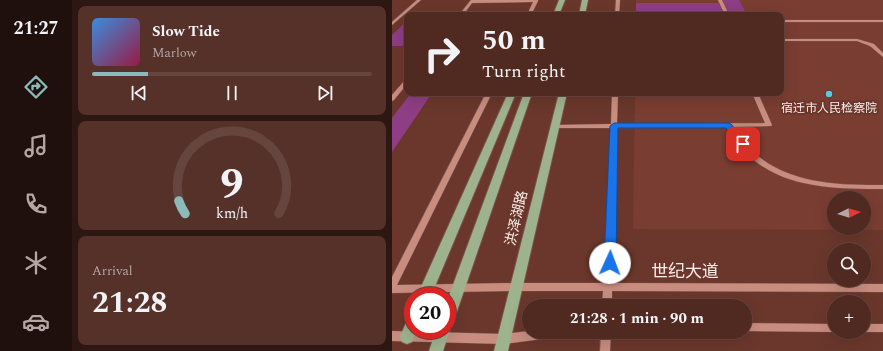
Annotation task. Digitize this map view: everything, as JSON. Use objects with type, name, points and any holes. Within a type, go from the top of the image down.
[{"type":"main road","points":[[557,12],[562,0]]},
{"type":"main road","points":[[583,12],[585,0]]},
{"type":"main road","points":[[428,287],[511,96]]},
{"type":"main road","name":"洪泽湖路","points":[[456,296],[527,96]]},
{"type":"main road","name":"洪泽湖路","points":[[503,345],[562,96]]},
{"type":"street","points":[[405,12],[418,0]]},
{"type":"street","points":[[617,12],[618,0]]},
{"type":"street","points":[[720,0],[725,12]]},
{"type":"street","points":[[463,12],[472,1],[536,1],[530,12]]},
{"type":"street","points":[[392,24],[404,13]]},
{"type":"street","points":[[784,22],[883,21]]},
{"type":"street","points":[[784,40],[856,40],[872,45],[883,56]]},
{"type":"street","points":[[392,99],[404,85]]},
{"type":"street","points":[[392,287],[488,96]]},
{"type":"street","points":[[607,299],[615,96]]},
{"type":"street","points":[[555,126],[769,125],[757,96]]},
{"type":"street","points":[[728,125],[751,154],[781,175],[804,182],[830,186],[883,187]]},
{"type":"street","name":"世纪大道","points":[[392,287],[404,289]]},
{"type":"street","name":"世纪大道","points":[[456,288],[516,287],[883,288]]},
{"type":"street","points":[[752,327],[827,328]]},
{"type":"street","points":[[871,328],[883,328]]},
{"type":"street","points":[[392,336],[404,337]]},
{"type":"street","points":[[429,339],[503,345],[528,339]]},
{"type":"street","points":[[605,351],[606,339]]},
{"type":"shaded area","name":"宿迁市人民检察院","points":[[636,0],[883,0],[883,230],[871,230],[871,191],[827,191],[827,230],[633,229],[635,96],[784,96],[784,12],[636,12]]},
{"type":"shaded area","points":[[723,0],[739,0],[745,12],[636,12],[636,3],[724,3]]},
{"type":"shaded area","points":[[404,24],[404,46],[392,46],[392,35]]},
{"type":"shaded area","points":[[409,96],[430,96],[392,152],[392,118]]},
{"type":"place","name":"宿迁市人民检察院","points":[[829,94]]},
{"type":"route","points":[[610,263],[614,126],[728,125],[743,144]]}]
